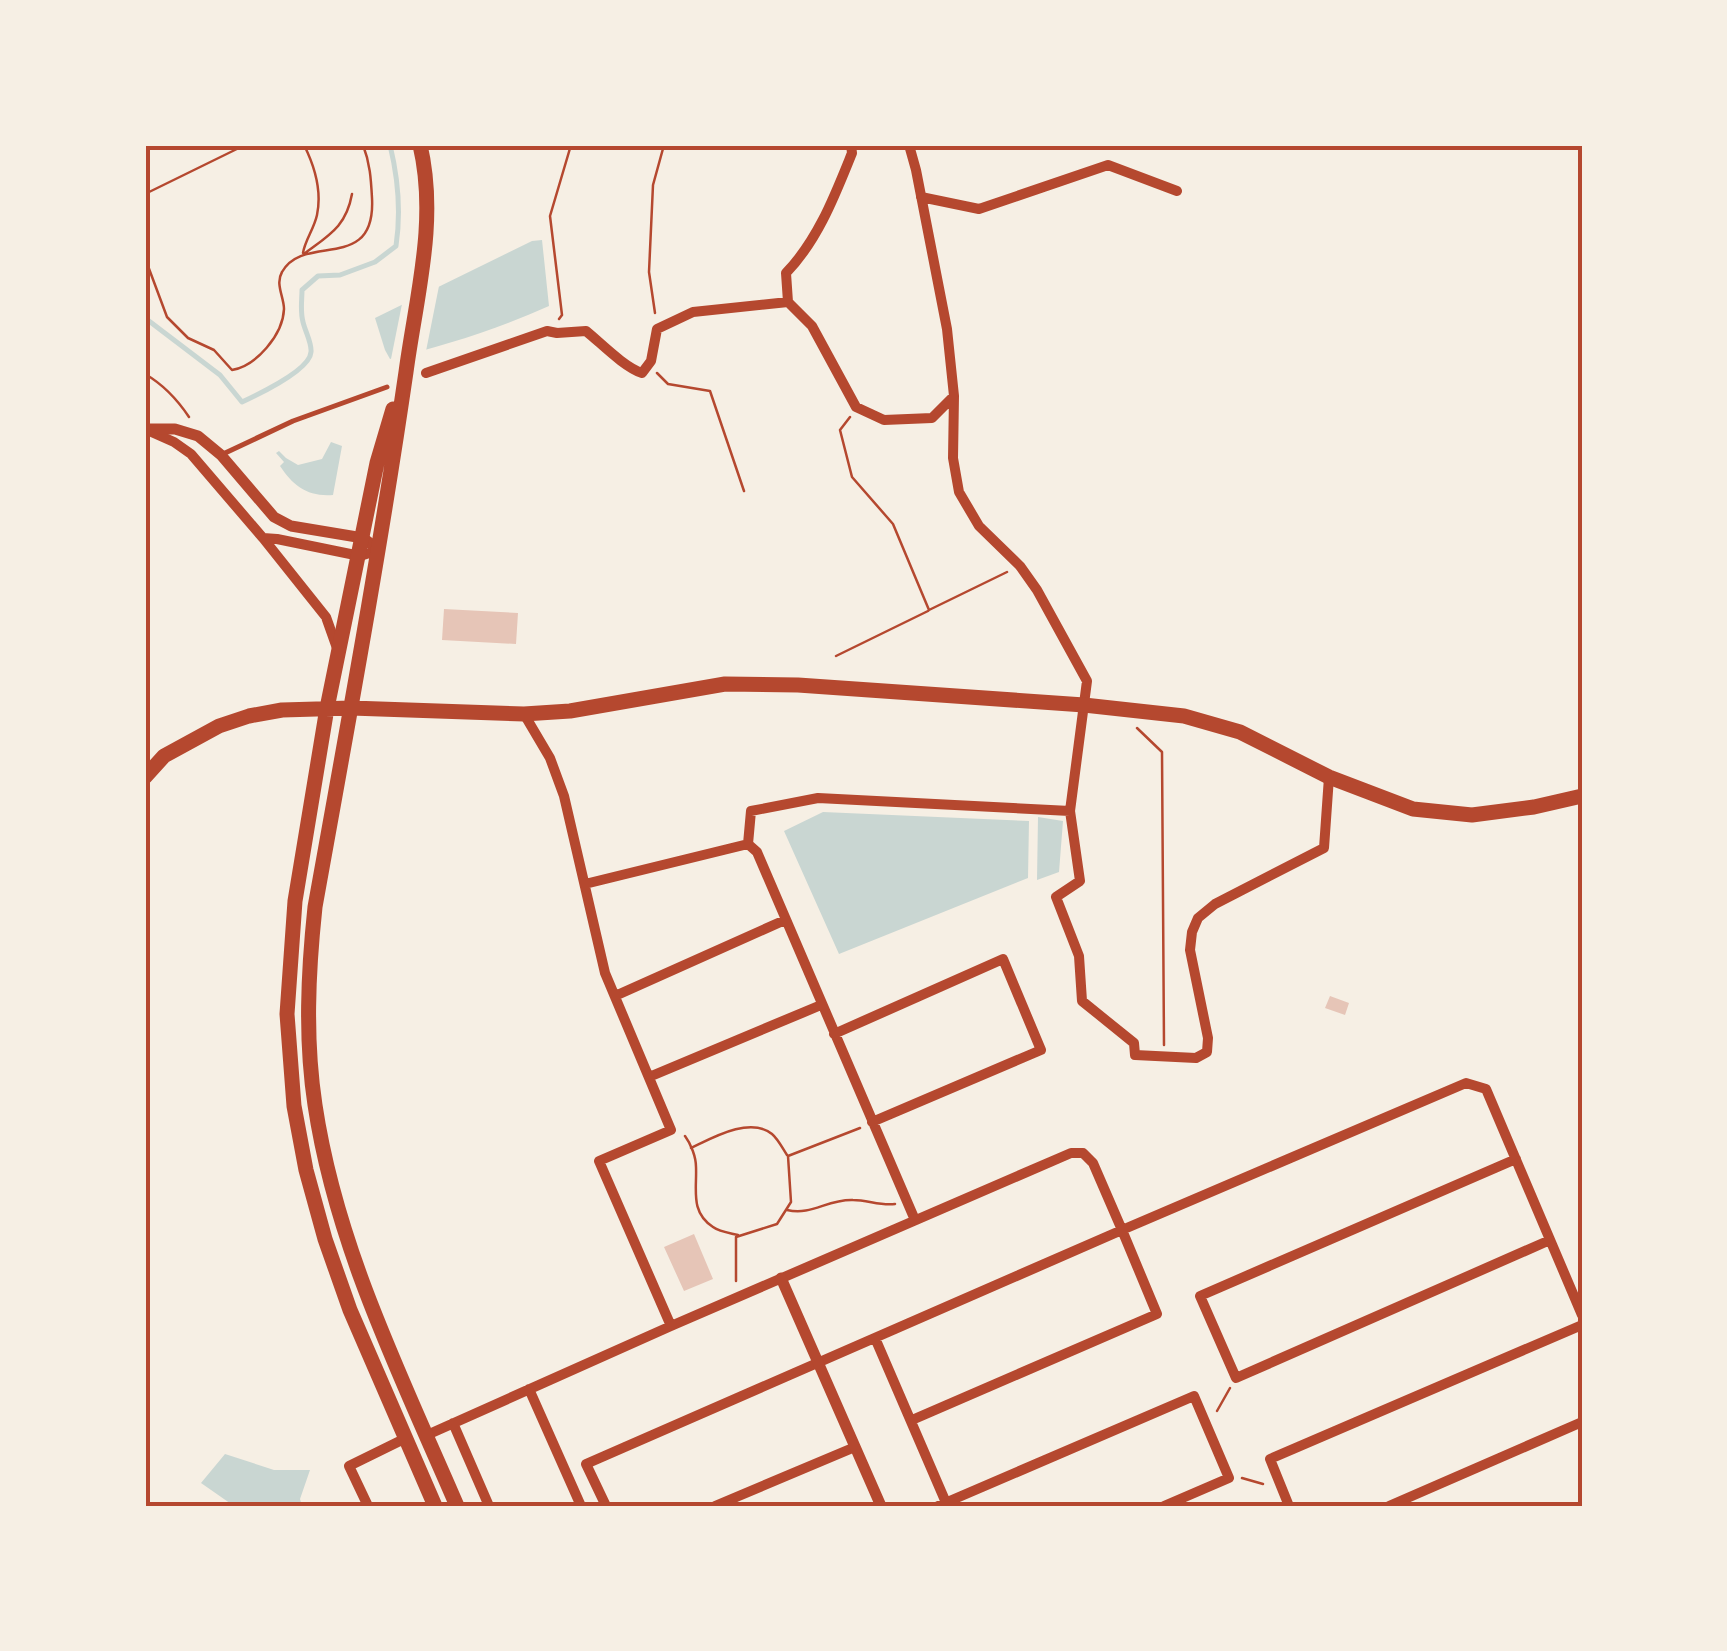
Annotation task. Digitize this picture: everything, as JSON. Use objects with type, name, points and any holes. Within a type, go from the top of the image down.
[{"type":"main road","points":[[420,145],[427,228],[421,284],[379,550],[315,907],[308,1012],[315,1104],[344,1232],[458,1506]]},
{"type":"main road","points":[[406,367],[377,463],[327,708],[295,901],[287,1014],[294,1106],[325,1239],[350,1310],[435,1506]]},
{"type":"main road","points":[[145,777],[164,756],[219,726],[282,710],[351,708],[524,714],[570,711],[725,684],[798,685],[1184,716],[1240,732],[1330,777],[1413,809],[1472,815],[1582,796]]},
{"type":"street","points":[[851,145],[852,153],[833,200],[805,253],[786,273],[788,302],[812,326],[856,408],[884,420],[932,418],[954,396]]},
{"type":"street","points":[[909,145],[947,329],[954,396],[953,458],[960,492],[979,526],[1020,566],[1037,590],[1088,681],[1070,812],[1080,881],[1056,896],[1080,956],[1082,1001],[1134,1043],[1135,1054],[1196,1058],[1207,1052],[1208,1038],[1190,950],[1198,918],[1215,904],[1324,848],[1330,777]]},
{"type":"street","points":[[922,196],[979,209],[1108,165],[1176,191]]},
{"type":"street","points":[[426,373],[547,331],[586,331],[628,368],[642,373],[652,361],[657,329],[693,312],[788,302]]},
{"type":"street","points":[[146,429],[175,429],[198,436],[221,456],[274,517],[291,526],[363,538],[379,550]]},
{"type":"street","points":[[146,429],[191,454],[326,617],[339,654]]},
{"type":"street","points":[[263,538],[360,556],[379,550]]},
{"type":"street","points":[[524,714],[550,758],[564,796],[604,973],[671,1130],[599,1161],[671,1326]]},
{"type":"street","points":[[748,844],[751,811],[818,798],[1070,812]]},
{"type":"street","points":[[585,884],[748,844]]},
{"type":"street","points":[[748,844],[757,852],[914,1220]]},
{"type":"street","points":[[615,996],[785,920]]},
{"type":"street","points":[[834,1034],[1004,959],[1041,1050],[872,1122]]},
{"type":"street","points":[[649,1077],[821,1005]]},
{"type":"street","points":[[606,1506],[586,1464],[1466,1082],[1486,1089],[1582,1314]]},
{"type":"street","points":[[427,1435],[914,1220],[1070,1153],[1083,1153],[1093,1162],[1157,1314],[912,1420]]},
{"type":"street","points":[[1516,1159],[1200,1296],[1236,1378],[1550,1240]]},
{"type":"street","points":[[781,1278],[880,1506]]},
{"type":"street","points":[[1290,1506],[1270,1460],[1582,1325]]},
{"type":"street","points":[[875,1338],[944,1505],[1194,1396],[1229,1478],[1164,1506]]},
{"type":"street","points":[[530,1389],[581,1506]]},
{"type":"street","points":[[1388,1506],[1582,1422]]},
{"type":"street","points":[[453,1423],[489,1506]]},
{"type":"street","points":[[368,1506],[349,1466],[406,1438]]},
{"type":"street","points":[[714,1506],[856,1447]]},
{"type":"lane","points":[[221,456],[293,420],[387,387]]},
{"type":"path","points":[[145,194],[245,145]]},
{"type":"path","points":[[303,255],[320,193],[304,145]]},
{"type":"path","points":[[303,255],[335,250],[357,241],[368,228],[373,212],[370,163],[363,145]]},
{"type":"path","points":[[547,331],[562,315],[550,216],[571,145]]},
{"type":"path","points":[[657,329],[649,272],[653,185],[664,145]]},
{"type":"path","points":[[145,258],[167,317],[188,338],[214,350],[232,370],[250,363],[270,344],[282,324],[280,276],[292,260],[332,232],[348,214],[352,194]]},
{"type":"path","points":[[648,365],[668,384],[710,391],[744,490]]},
{"type":"path","points":[[145,374],[177,399],[190,418]]},
{"type":"path","points":[[856,408],[840,430],[852,478],[893,524],[929,610]]},
{"type":"path","points":[[836,656],[1020,566]]},
{"type":"path","points":[[1135,726],[1162,752],[1164,1056]]},
{"type":"path","points":[[788,1156],[872,1122]]},
{"type":"path","points":[[691,1148],[740,1129],[756,1127],[771,1133],[788,1156],[790,1202],[777,1224],[736,1237],[736,1298]]},
{"type":"path","points":[[671,1130],[681,1132],[689,1140],[697,1163],[697,1211],[714,1228],[739,1236]]},
{"type":"path","points":[[786,1209],[801,1213],[831,1202],[855,1200],[882,1206],[907,1203]]},
{"type":"path","points":[[1208,1428],[1236,1378]]},
{"type":"path","points":[[1226,1473],[1282,1489]]},
{"type":"shaded area","points":[[542,240],[549,306],[471,336],[390,359],[375,318],[532,241]]},
{"type":"shaded area","points":[[331,442],[342,446],[333,495],[302,489],[280,466],[284,462],[276,453],[279,451],[298,465],[322,459]]},
{"type":"shaded area","points":[[823,812],[1029,821],[1028,878],[839,954],[784,831]]},
{"type":"shaded area","points":[[1038,817],[1063,821],[1059,872],[1037,880]]},
{"type":"shaded area","points":[[225,1454],[274,1470],[310,1470],[300,1499],[302,1506],[234,1506],[201,1483]]},
{"type":"pier","points":[[440,281],[425,356],[390,364],[403,299]]},
{"type":"building","points":[[444,609],[518,613],[516,644],[442,640]]},
{"type":"building","points":[[1330,996],[1349,1003],[1345,1015],[1325,1008]]},
{"type":"building","points":[[694,1234],[713,1279],[684,1291],[664,1247]]},
{"type":"waterway","points":[[145,318],[220,375],[242,402],[293,374],[311,352],[302,318],[302,290],[318,276],[340,275],[375,262],[396,246],[398,196],[390,145]]}]
